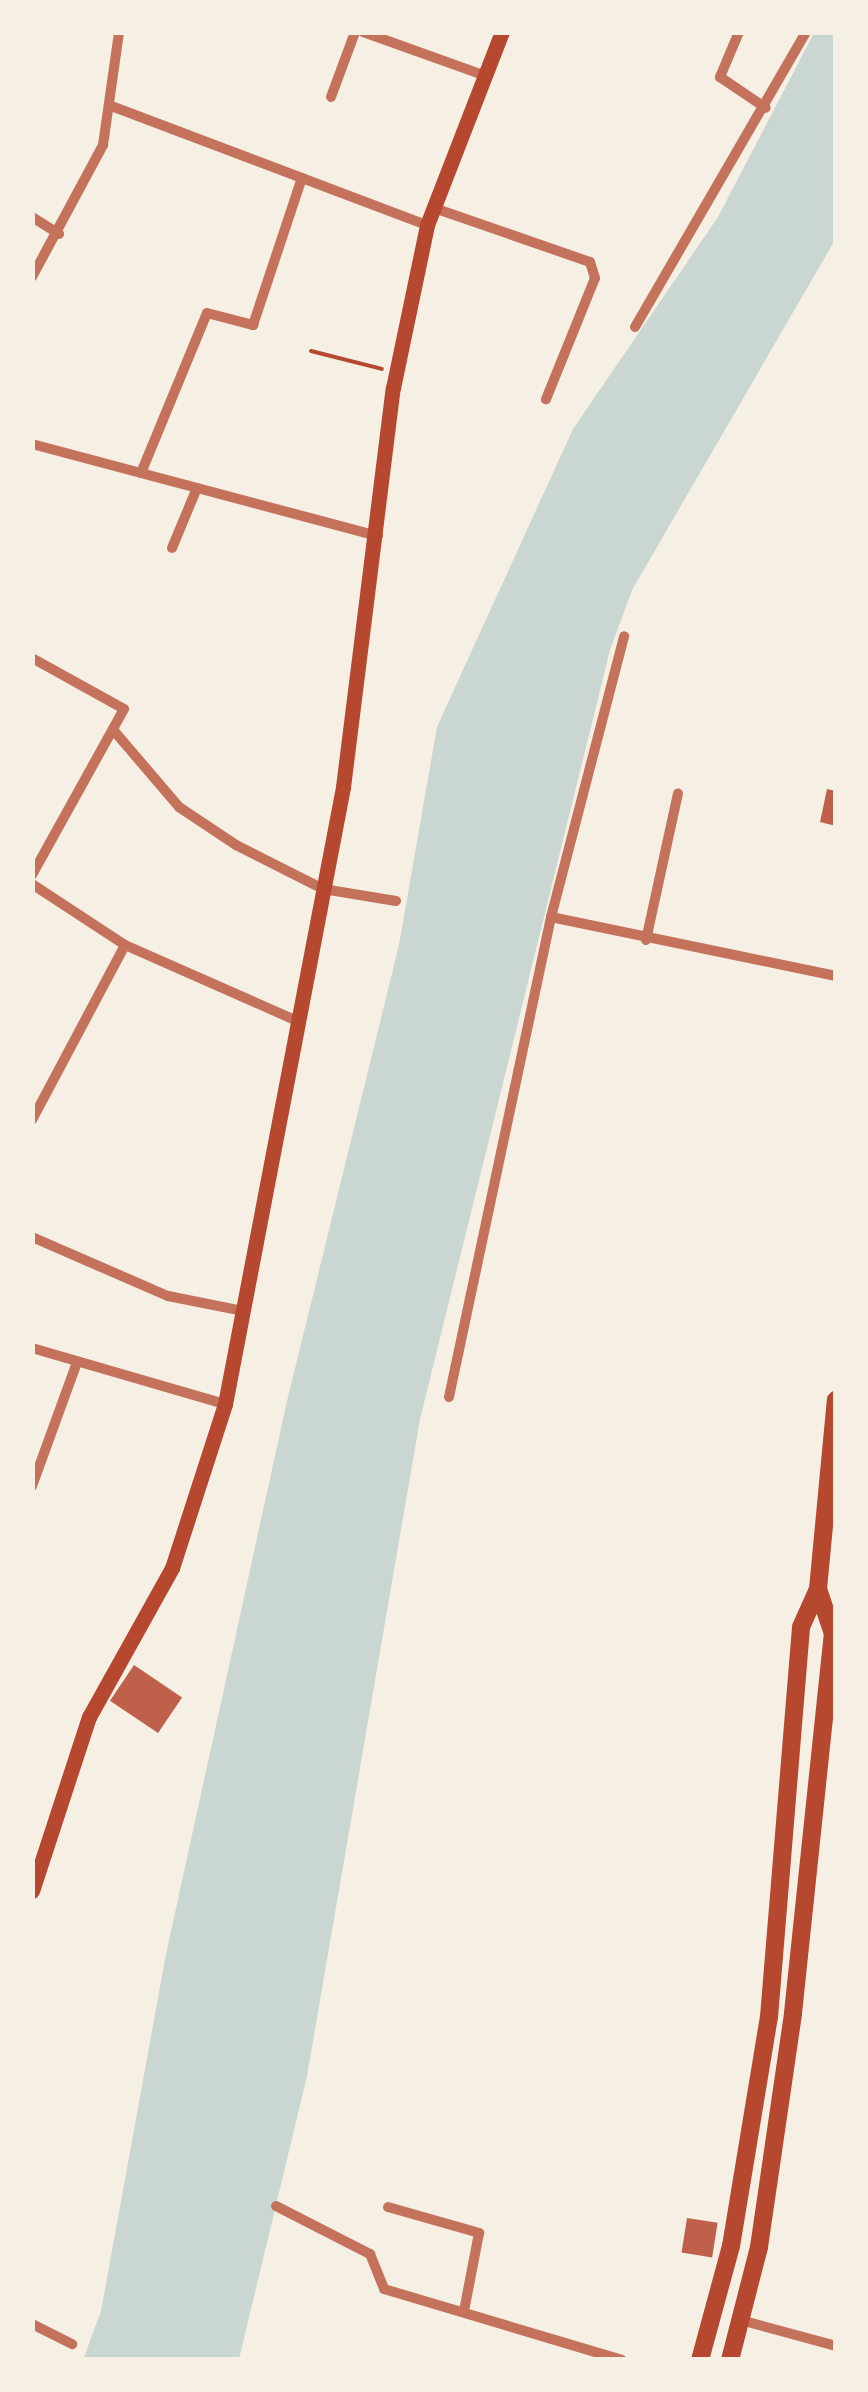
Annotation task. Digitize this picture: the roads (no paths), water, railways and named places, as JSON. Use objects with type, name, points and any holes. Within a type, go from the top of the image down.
[{"type":"main road","points":[[32,1891],[89,1717],[172,1568],[225,1404],[323,890],[379,536],[396,373],[427,225],[502,32]]},
{"type":"main road","points":[[700,2360],[731,2246],[766,2036],[800,1627],[818,1589],[836,1400]]},
{"type":"main road","points":[[730,2360],[744,2321],[793,2013],[834,1635],[818,1589]]},
{"type":"street","points":[[32,276],[60,234],[114,107],[119,32]]},
{"type":"street","points":[[331,98],[354,32]]},
{"type":"street","points":[[362,32],[486,76]]},
{"type":"street","points":[[740,32],[720,76],[766,108]]},
{"type":"street","points":[[635,327],[766,108],[806,32]]},
{"type":"street","points":[[114,107],[427,225]]},
{"type":"street","points":[[141,473],[207,313],[254,325],[302,178]]},
{"type":"street","points":[[434,208],[590,262],[595,278],[546,398]]},
{"type":"street","points":[[32,217],[60,234]]},
{"type":"street","points":[[32,444],[379,536]]},
{"type":"street","points":[[172,548],[196,488]]},
{"type":"street","points":[[449,1397],[551,918],[624,636]]},
{"type":"street","points":[[32,658],[121,702],[115,732],[32,875]]},
{"type":"street","points":[[115,732],[179,806],[323,890],[396,902]]},
{"type":"street","points":[[646,940],[678,793]]},
{"type":"street","points":[[32,884],[125,945],[297,1022]]},
{"type":"street","points":[[551,918],[836,976]]},
{"type":"street","points":[[32,1120],[125,945]]},
{"type":"street","points":[[32,1237],[168,1296],[242,1311]]},
{"type":"street","points":[[32,1348],[76,1365],[225,1404]]},
{"type":"street","points":[[32,1486],[76,1365]]},
{"type":"street","points":[[276,2206],[362,2248],[384,2289],[622,2360]]},
{"type":"street","points":[[388,2207],[479,2233],[464,2310]]},
{"type":"street","points":[[744,2321],[836,2346]]},
{"type":"street","points":[[32,2324],[72,2344]]}]
